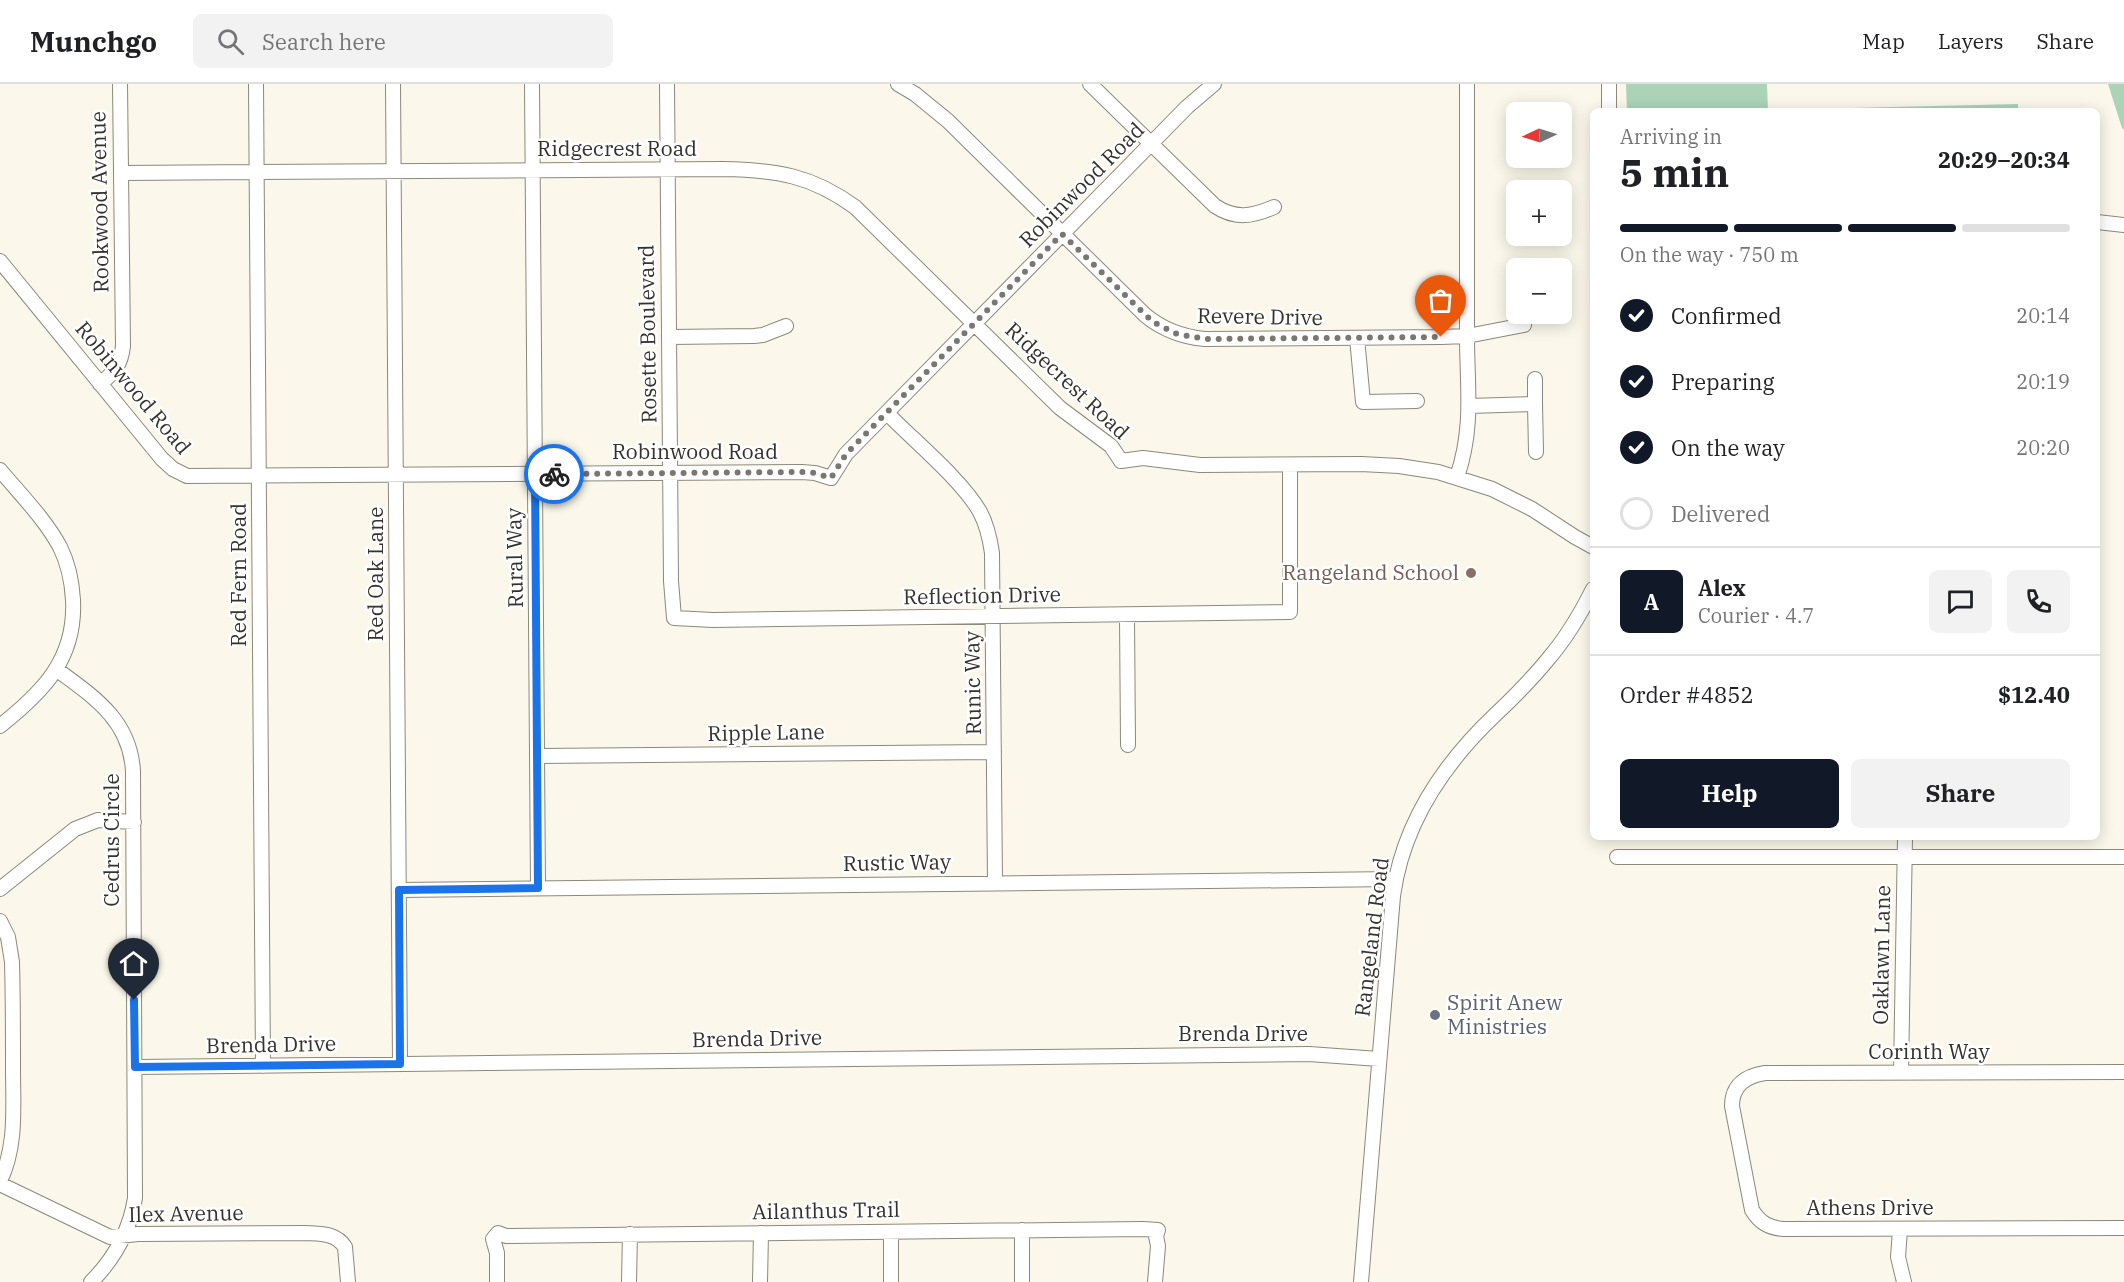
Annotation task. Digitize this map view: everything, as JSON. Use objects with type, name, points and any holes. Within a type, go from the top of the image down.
[{"type":"street","name":"Rookwood Avenue","points":[[100,384],[116,370],[122,357],[123,346],[120,84]]},
{"type":"street","name":"Red Fern Road","points":[[256,84],[263,1066]]},
{"type":"street","name":"Red Oak Lane","points":[[393,84],[400,1064]]},
{"type":"street","name":"Rural Way","points":[[532,84],[538,888]]},
{"type":"street","name":"Rosette Boulevard","points":[[666,84],[671,581],[674,618]]},
{"type":"street","name":"Revere Drive","points":[[898,84],[915,94],[948,121],[1145,315],[1162,328],[1177,334],[1205,339],[1467,336],[1524,324]]},
{"type":"street","points":[[1090,84],[1209,201],[1221,210],[1236,216],[1248,216],[1274,207]]},
{"type":"street","name":"Robinwood Road","points":[[0,261],[162,459],[180,474],[195,477],[259,477],[802,472],[831,478],[846,454],[1151,144],[1214,84]]},
{"type":"street","points":[[1456,477],[1467,443],[1470,406],[1467,336],[1467,84]]},
{"type":"street","points":[[1609,84],[1609,108]]},
{"type":"street","name":"Ridgecrest Road","points":[[121,173],[667,169],[772,171],[799,177],[826,188],[855,207],[1060,408],[1112,446],[1121,461],[1143,458],[1200,465],[1361,464],[1399,466],[1456,477],[1492,489],[1532,509],[1590,545]]},
{"type":"street","points":[[2100,222],[2124,225]]},
{"type":"street","points":[[669,337],[754,336],[786,326]]},
{"type":"street","points":[[1357,338],[1363,402],[1417,401]]},
{"type":"street","points":[[1535,379],[1536,452]]},
{"type":"street","points":[[1470,406],[1535,404]]},
{"type":"street","name":"Runic Way","points":[[887,413],[968,495],[981,513],[989,533],[992,553],[995,883]]},
{"type":"street","name":"Reflection Drive","points":[[674,618],[713,620],[1126,616],[1290,612],[1290,465]]},
{"type":"street","points":[[0,470],[54,537],[65,559],[73,592],[73,621],[67,648],[56,669],[35,697],[0,726]]},
{"type":"street","name":"Rangeland Road","points":[[1361,1282],[1396,879],[1408,836],[1432,787],[1465,746],[1549,658],[1574,623],[1590,594]]},
{"type":"street","points":[[1126,616],[1128,745]]},
{"type":"street","name":"Cedrus Circle","points":[[56,669],[93,697],[114,718],[124,733],[132,758],[135,1198],[132,1218],[123,1236],[108,1263],[91,1282]]},
{"type":"street","name":"Ripple Lane","points":[[537,756],[994,752]]},
{"type":"street","points":[[0,889],[75,829],[98,820],[134,822]]},
{"type":"street","name":"Oaklawn Lane","points":[[1901,1073],[1905,840]]},
{"type":"street","points":[[1617,857],[2124,856]]},
{"type":"street","name":"Rustic Way","points":[[399,890],[1396,879]]},
{"type":"street","points":[[0,921],[8,937],[12,962],[13,1119],[11,1146],[0,1183]]},
{"type":"street","name":"Brenda Drive","points":[[135,1067],[1297,1054],[1379,1059]]},
{"type":"street","name":"Corinth Way","points":[[1739,1085],[1750,1076],[1765,1073],[2124,1072]]},
{"type":"street","name":"Athens Drive","points":[[1739,1085],[1734,1093],[1732,1106],[1750,1201],[1752,1210],[1767,1226],[1784,1229],[1900,1230],[2124,1228]]},
{"type":"street","name":"Ilex Avenue","points":[[0,1183],[110,1237],[306,1233],[326,1235],[339,1240],[345,1247],[348,1282]]},
{"type":"street","name":"Ailanthus Trail","points":[[497,1282],[497,1253],[493,1239],[495,1234],[1143,1229],[1158,1230],[1155,1282]]},
{"type":"street","points":[[1022,1230],[1022,1282]]},
{"type":"street","points":[[1900,1230],[1898,1257],[1904,1282]]},
{"type":"street","points":[[891,1232],[891,1282]]},
{"type":"street","points":[[760,1282],[761,1233]]},
{"type":"street","points":[[629,1282],[630,1234]]},
{"type":"green space","points":[[1626,84],[1767,84],[1768,108],[1627,108]]},
{"type":"green space","points":[[2108,84],[2124,84],[2124,130],[2122,128]]},
{"type":"green space","points":[[2018,104],[2018,108],[1851,108]]},
{"type":"way so far","points":[[554,474],[802,472],[831,478],[846,454],[1062,234],[1153,322],[1162,328],[1190,338],[1441,337]]},
{"type":"place","name":"Rangeland School","points":[[1471,573]]},
{"type":"place","name":"Spirit Anew Ministries","points":[[1435,1015]]},
{"type":"route","points":[[134,1000],[135,1067],[400,1064],[399,890],[538,888],[535,474],[554,474]]}]
